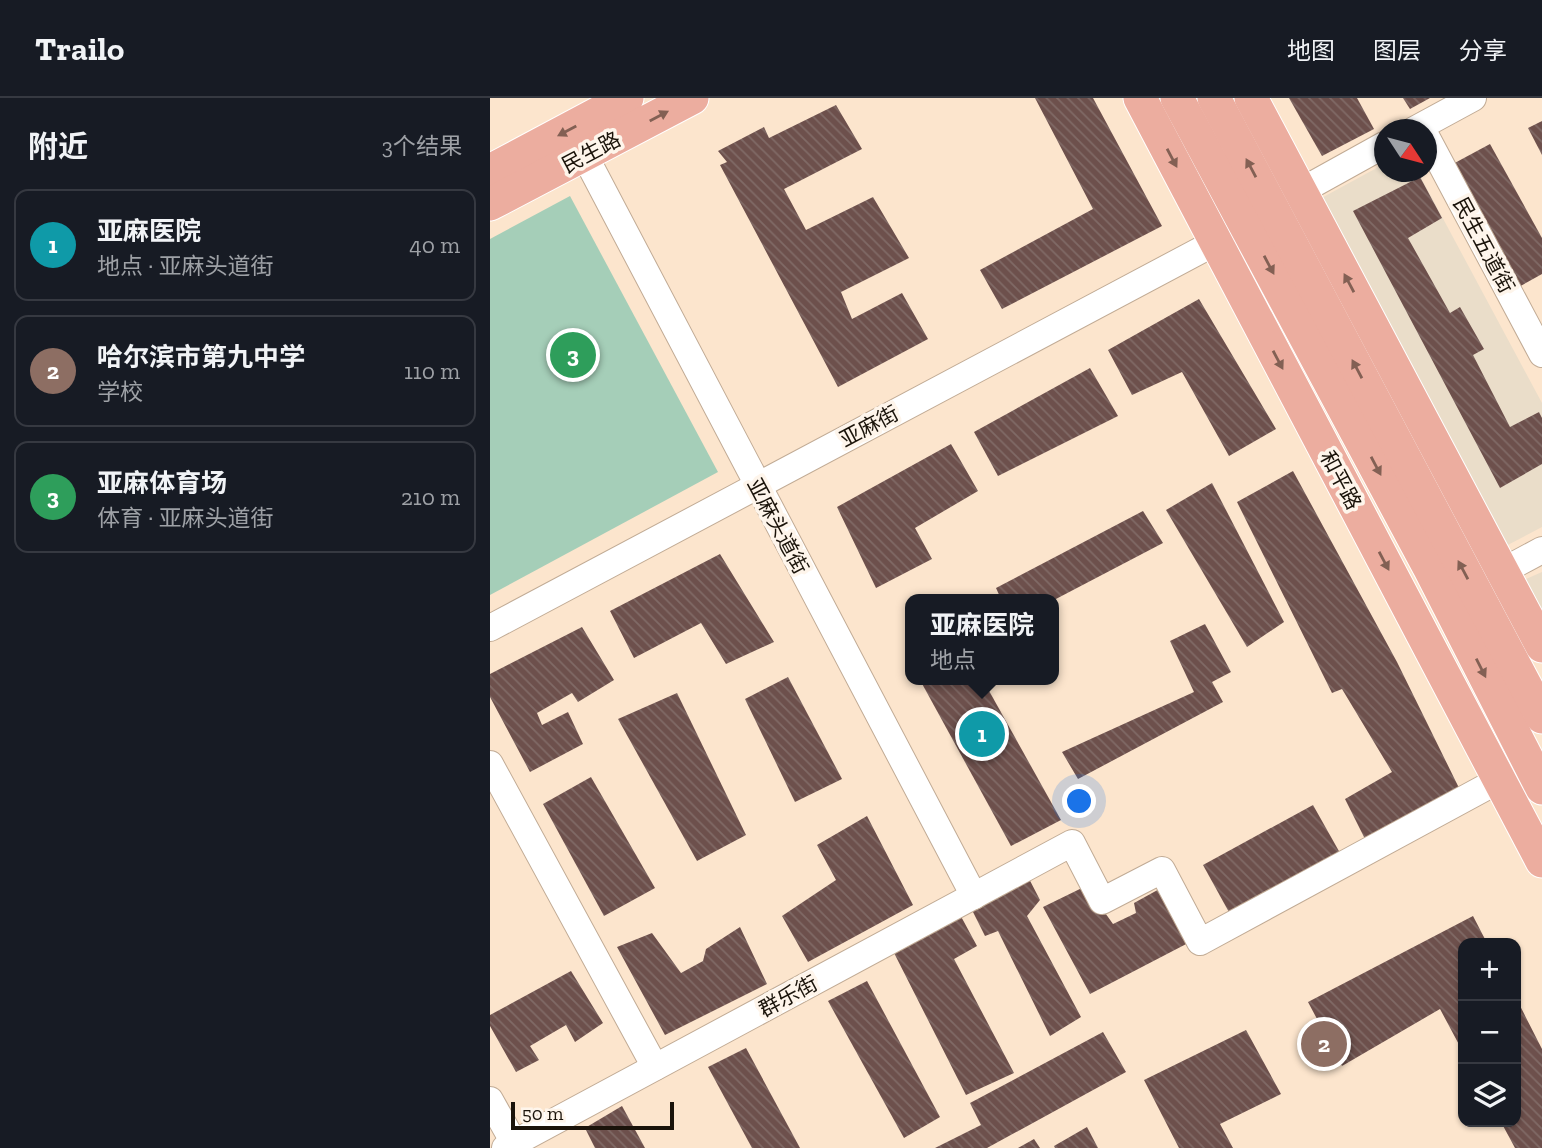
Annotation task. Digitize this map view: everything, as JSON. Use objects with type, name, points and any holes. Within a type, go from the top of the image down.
[{"type":"main road","name":"民生路","points":[[490,171],[627,98]]},
{"type":"main road","name":"民生路","points":[[490,204],[692,98]]},
{"type":"main road","name":"和平路","points":[[1140,98],[1542,861]]},
{"type":"main road","name":"和平路","points":[[1177,98],[1274,208],[1503,571],[1542,646]]},
{"type":"main road","name":"和平路","points":[[1214,98],[1542,717]]},
{"type":"main road","name":"和平路","points":[[1251,98],[1274,208],[1542,788]]},
{"type":"main road","points":[[1499,780],[1542,816]]},
{"type":"street","points":[[1437,120],[1473,98]]},
{"type":"street","name":"亚麻街","points":[[490,628],[1216,242],[1374,151]]},
{"type":"street","name":"亚麻头道街","points":[[584,156],[974,896]]},
{"type":"street","name":"民生五道街","points":[[1437,156],[1532,310],[1542,354]]},
{"type":"street","points":[[1503,571],[1542,550]]},
{"type":"street","points":[[490,764],[655,1067]]},
{"type":"street","name":"群乐街","points":[[509,1146],[1072,843],[1102,901],[1162,870],[1200,942],[1499,780]]},
{"type":"street","points":[[490,1100],[509,1146]]},
{"type":"shaded area","points":[[1374,169],[1374,182],[1423,182],[1542,403],[1542,527],[1502,548],[1316,201]]},
{"type":"shaded area","points":[[1542,572],[1542,611],[1526,579]]},
{"type":"green space","points":[[570,196],[718,472],[490,595],[490,239]]},
{"type":"building","points":[[1035,98],[1093,98],[1162,226],[1002,309],[980,270],[1093,209]]},
{"type":"building","points":[[1289,98],[1357,98],[1374,129],[1322,156]]},
{"type":"building","points":[[1403,98],[1430,98],[1410,109]]},
{"type":"building","points":[[836,105],[862,149],[784,189],[806,230],[873,197],[909,258],[841,292],[852,319],[902,293],[928,339],[838,387],[720,165],[727,162],[718,151],[764,127],[769,138]]},
{"type":"building","points":[[1542,121],[1542,155],[1528,128]]},
{"type":"building","points":[[1490,144],[1542,238],[1542,274],[1517,288],[1451,165]]},
{"type":"building","points":[[1410,182],[1423,182],[1442,218],[1408,238],[1450,313],[1460,307],[1484,349],[1473,355],[1510,427],[1539,412],[1542,418],[1542,464],[1500,488],[1353,211]]},
{"type":"building","points":[[1199,299],[1276,429],[1229,456],[1182,372],[1132,395],[1108,350]]},
{"type":"building","points":[[1090,368],[1118,416],[998,476],[974,432]]},
{"type":"building","points":[[951,444],[978,491],[915,528],[932,559],[876,588],[837,507]]},
{"type":"building","points":[[1293,471],[1397,662],[1461,792],[1367,843],[1345,799],[1392,772],[1342,689],[1332,693],[1237,502]]},
{"type":"building","points":[[1212,483],[1284,622],[1247,647],[1166,510]]},
{"type":"building","points":[[1143,511],[1163,543],[1059,597],[1059,594],[999,594],[996,588]]},
{"type":"building","points":[[720,554],[774,642],[726,664],[701,623],[634,658],[610,611]]},
{"type":"building","points":[[1205,624],[1231,672],[1212,682],[1223,702],[1078,779],[1062,752],[1194,692],[1170,641]]},
{"type":"building","points":[[582,627],[614,680],[578,702],[572,693],[537,713],[542,725],[568,712],[583,744],[530,772],[490,697],[490,674]]},
{"type":"building","points":[[788,677],[842,779],[795,802],[745,699]]},
{"type":"building","points":[[923,685],[986,685],[1061,820],[1011,846]]},
{"type":"building","points":[[677,693],[746,835],[697,861],[618,719]]},
{"type":"building","points":[[591,777],[655,888],[604,916],[543,804]]},
{"type":"building","points":[[1313,805],[1340,853],[1230,914],[1203,865]]},
{"type":"building","points":[[867,816],[913,905],[808,962],[782,916],[836,880],[817,845]]},
{"type":"building","points":[[1025,871],[1040,900],[1027,916],[1081,1017],[1050,1036],[998,931],[985,936],[968,902]]},
{"type":"building","points":[[1086,886],[1113,924],[1136,913],[1134,903],[1163,887],[1192,941],[1090,994],[1043,907]]},
{"type":"building","points":[[957,909],[977,946],[954,959],[1014,1073],[966,1095],[890,945]]},
{"type":"building","points":[[1473,916],[1484,938],[1458,938],[1458,1043],[1440,1009],[1342,1066],[1308,1002]]},
{"type":"building","points":[[740,927],[767,984],[665,1035],[617,947],[652,933],[681,973],[703,961],[706,949]]},
{"type":"building","points":[[571,971],[603,1023],[575,1042],[566,1025],[530,1046],[539,1060],[516,1072],[490,1026],[490,1015]]},
{"type":"building","points":[[867,981],[940,1117],[904,1138],[828,1001]]},
{"type":"building","points":[[1521,1008],[1542,1049],[1542,1148],[1515,1148],[1504,1127],[1521,1127]]},
{"type":"building","points":[[1246,1030],[1281,1094],[1220,1124],[1233,1148],[1179,1148],[1144,1080]]},
{"type":"building","points":[[1103,1032],[1126,1072],[987,1148],[935,1148],[981,1125],[970,1103]]},
{"type":"building","points":[[746,1048],[800,1148],[752,1148],[708,1067]]},
{"type":"building","points":[[622,1106],[645,1148],[595,1148],[585,1128]]},
{"type":"building","points":[[1087,1127],[1098,1148],[1055,1148],[1054,1146]]},
{"type":"building","points":[[1034,1139],[1040,1148],[1018,1148]]},
{"type":"place","name":"亚麻体育场","points":[[573,355]]},
{"type":"place","name":"亚麻医院","points":[[982,734]]},
{"type":"place","name":"哈尔滨市第九中学","points":[[1324,1044]]}]
